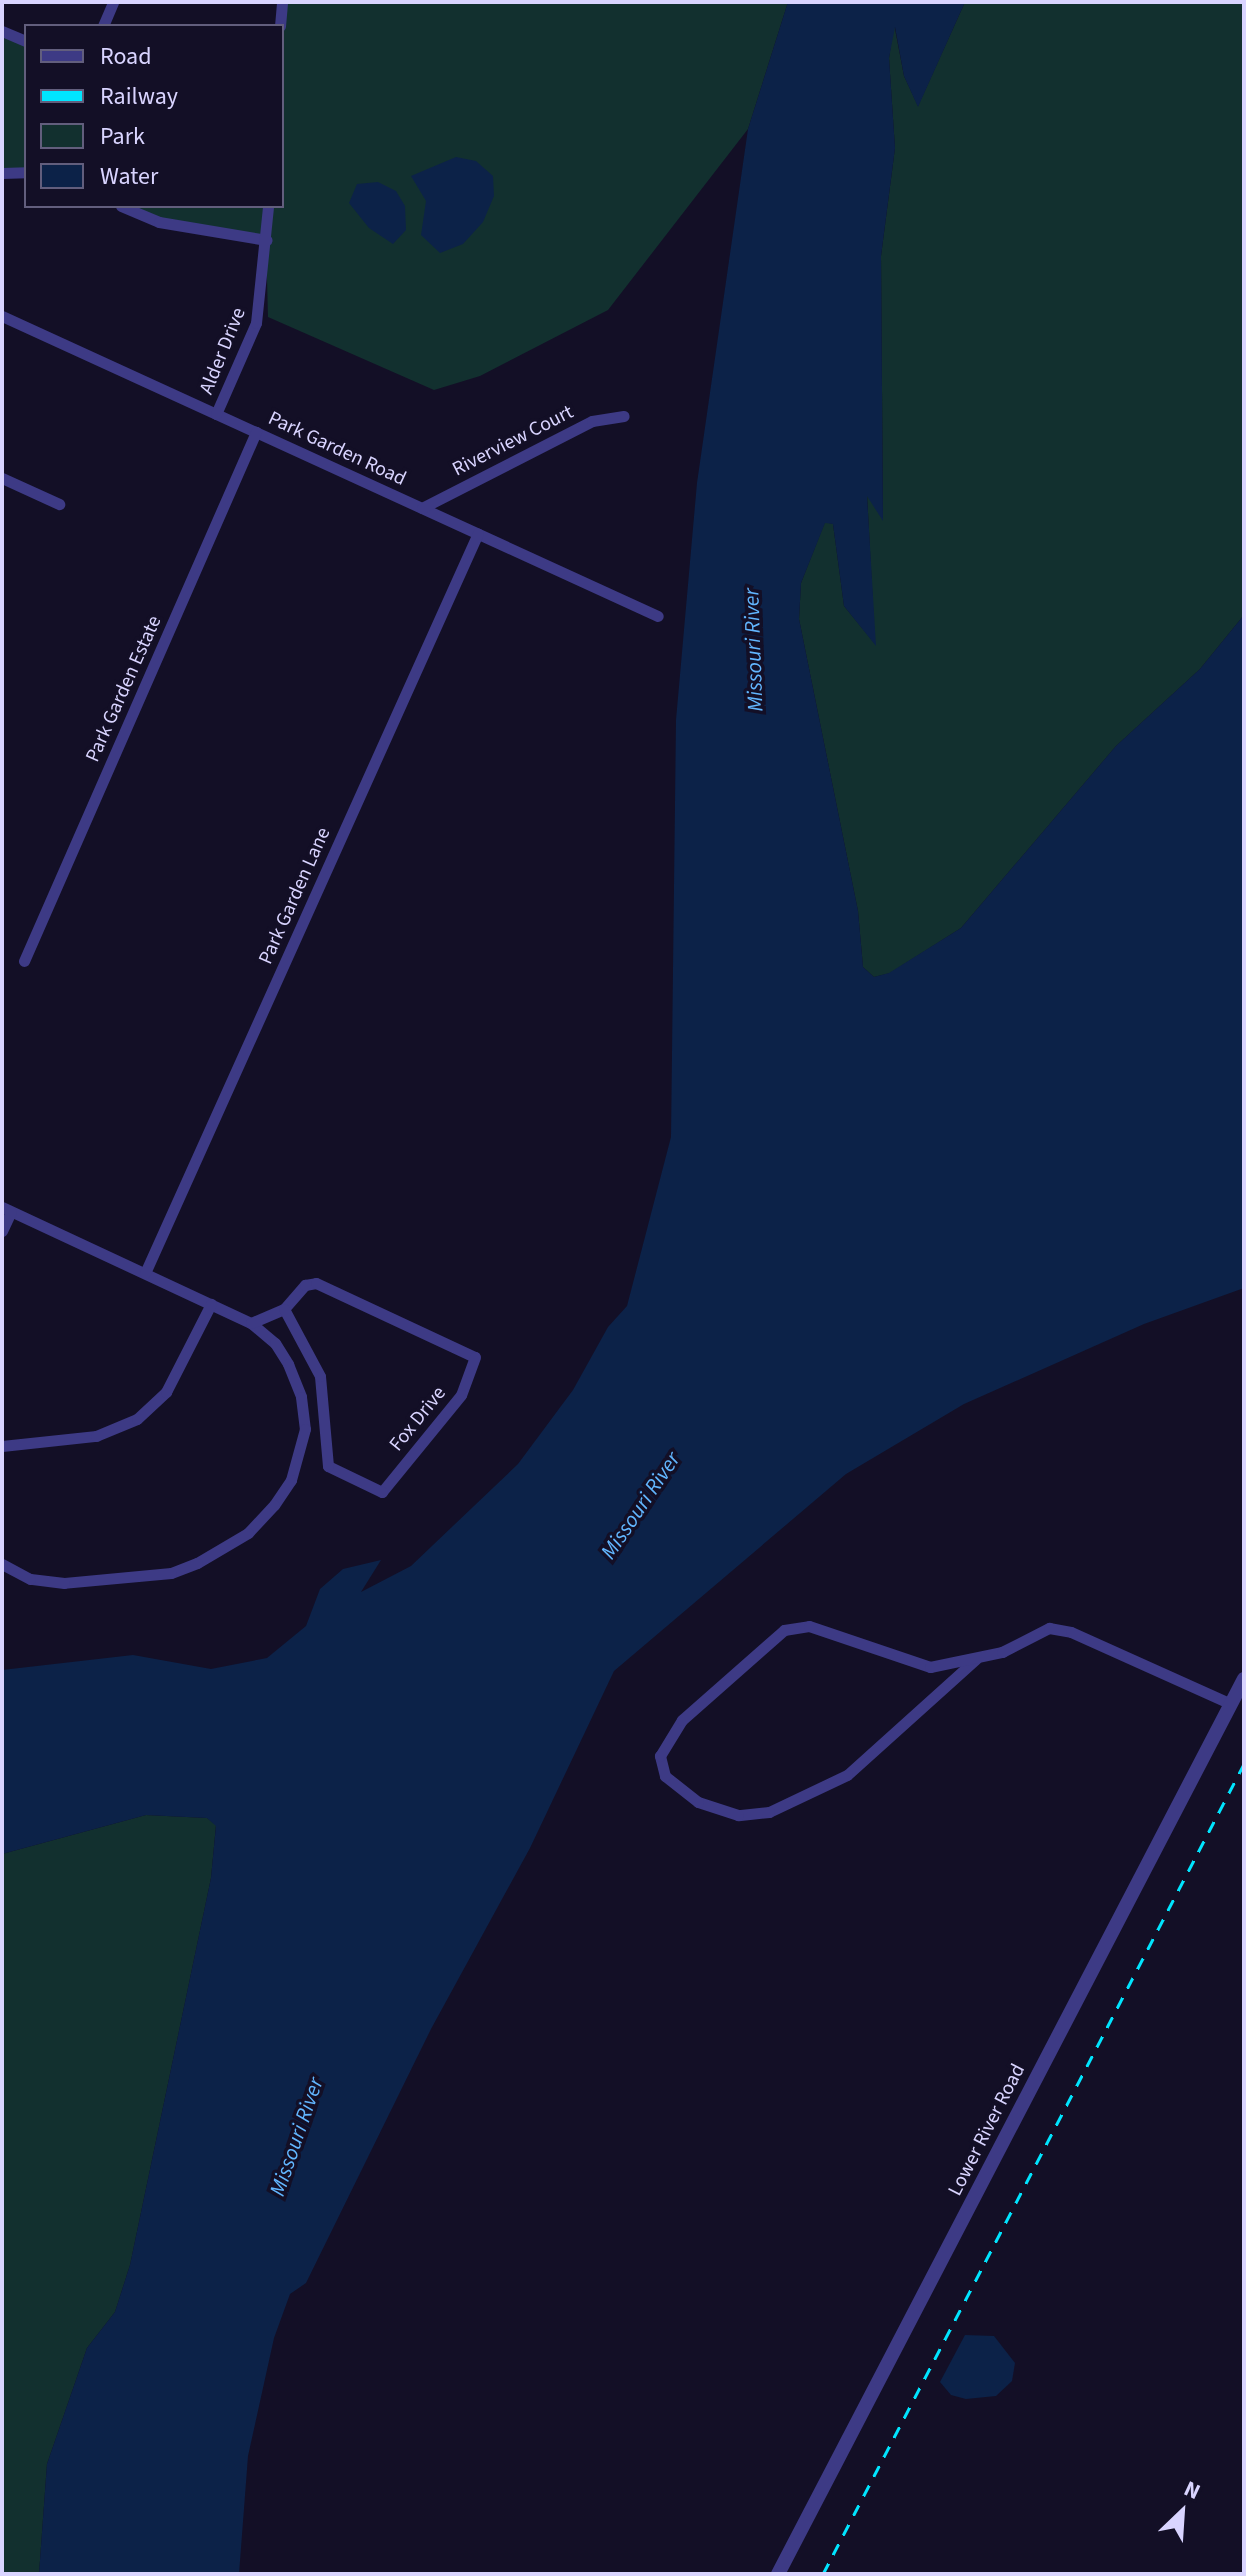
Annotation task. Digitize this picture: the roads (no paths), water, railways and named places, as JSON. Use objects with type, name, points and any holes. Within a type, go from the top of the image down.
[{"type":"street","points":[[104,24],[113,2]]},
{"type":"street","points":[[280,24],[282,2]]},
{"type":"street","points":[[2,31],[24,40]]},
{"type":"street","points":[[2,173],[24,172]]},
{"type":"street","points":[[126,208],[159,222],[266,240]]},
{"type":"street","name":"Alder Drive","points":[[216,414],[256,323],[268,208]]},
{"type":"street","name":"Park Garden Road","points":[[2,316],[658,616]]},
{"type":"street","name":"Riverview Court","points":[[422,508],[592,421],[624,416]]},
{"type":"street","name":"Park Garden Estate","points":[[24,961],[256,432]]},
{"type":"street","points":[[2,478],[59,504]]},
{"type":"street","name":"Park Garden Lane","points":[[145,1273],[478,533]]},
{"type":"street","points":[[2,1231],[6,1210],[251,1323],[275,1343],[288,1364],[301,1397],[305,1429],[291,1480],[248,1533],[221,1552],[171,1573],[64,1583],[30,1579],[2,1564]]},
{"type":"street","name":"Fox Drive","points":[[251,1323],[284,1309],[305,1285],[326,1285],[475,1357],[461,1395],[382,1492],[328,1466],[320,1376],[284,1309]]},
{"type":"street","points":[[2,1446],[96,1436],[137,1419],[166,1392],[211,1304]]},
{"type":"street","points":[[976,1659],[847,1775],[769,1812],[738,1815],[698,1802],[665,1776],[660,1756],[682,1720],[784,1630],[809,1626],[930,1667],[976,1659],[1049,1628],[1071,1632],[1231,1704]]},
{"type":"street","name":"Lower River Road","points":[[778,2574],[1244,1679]]},
{"type":"water","name":"Missouri River","points":[[788,2],[965,2],[918,107],[904,76],[895,27],[889,58],[895,148],[881,256],[883,521],[867,496],[876,646],[844,606],[833,524],[825,523],[801,583],[799,619],[858,911],[863,967],[874,977],[889,973],[961,928],[1116,746],[1200,669],[1244,615],[1244,1288],[1144,1324],[964,1404],[846,1474],[614,1671],[530,1848],[431,2029],[306,2283],[290,2294],[274,2338],[248,2456],[239,2574],[39,2574],[47,2464],[87,2348],[115,2312],[130,2265],[211,1878],[216,1826],[207,1818],[146,1815],[2,1854],[2,1670],[133,1655],[211,1669],[267,1658],[306,1626],[320,1589],[343,1569],[381,1560],[361,1592],[411,1566],[518,1464],[573,1390],[608,1327],[627,1306],[671,1137],[676,720],[697,483],[748,129]]},
{"type":"water","points":[[456,157],[476,161],[493,176],[494,196],[483,222],[463,244],[440,253],[421,235],[426,201],[411,176]]},
{"type":"water","points":[[378,182],[396,191],[405,206],[406,230],[393,244],[369,228],[349,203],[357,184]]},
{"type":"water","points":[[965,2335],[994,2336],[1015,2363],[1012,2381],[996,2396],[966,2399],[951,2395],[940,2382]]},
{"type":"railway","points":[[823,2574],[1244,1764]]}]
